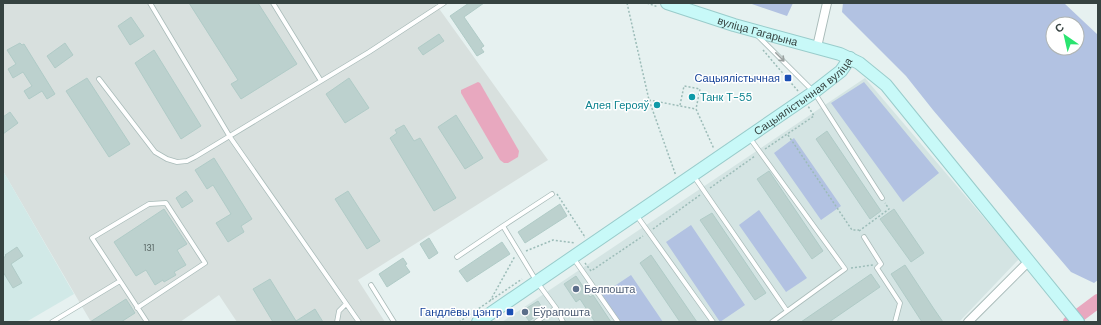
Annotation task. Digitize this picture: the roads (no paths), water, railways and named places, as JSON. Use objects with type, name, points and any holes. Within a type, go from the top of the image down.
[{"type":"main road","name":"вуліца Гагарына","points":[[664,5],[817,47],[850,58]]},
{"type":"main road","name":"Сацыялістычная вуліца","points":[[478,322],[530,280],[573,256],[814,92],[841,71],[850,58],[867,68],[886,85],[1078,322]]},
{"type":"street","points":[[817,47],[827,3]]},
{"type":"street","points":[[968,322],[1029,261]]},
{"type":"lane","points":[[150,3],[230,137],[359,322]]},
{"type":"lane","points":[[273,3],[321,81]]},
{"type":"lane","points":[[99,79],[155,152],[167,159],[178,162],[187,161],[230,137],[444,3]]},
{"type":"lane","points":[[752,30],[814,92],[882,198]]},
{"type":"lane","points":[[749,136],[845,269],[772,322]]},
{"type":"lane","points":[[693,175],[787,311]]},
{"type":"lane","points":[[457,257],[552,194]]},
{"type":"lane","points":[[137,308],[205,263],[166,203],[149,204],[92,238],[120,281],[137,308],[146,322]]},
{"type":"lane","points":[[636,214],[713,322]]},
{"type":"lane","points":[[503,226],[530,280],[556,308],[563,322]]},
{"type":"lane","points":[[864,237],[881,264],[877,268],[900,303],[895,322]]},
{"type":"lane","points":[[573,256],[618,322]]},
{"type":"lane","points":[[52,322],[120,281]]},
{"type":"lane","points":[[371,285],[394,322]]},
{"type":"lane","points":[[337,322],[339,311],[346,304]]},
{"type":"lane","points":[[536,322],[556,308]]},
{"type":"waterway","points":[[1070,322],[1098,301]]},
{"type":"place","name":"Сацыялістычная","points":[[788,78]]},
{"type":"place","name":"Танк Т-55","points":[[692,97]]},
{"type":"place","name":"Алея Герояў","points":[[657,105]]},
{"type":"place","name":"Белпошта","points":[[576,289]]},
{"type":"place","name":"Гандлёвы цэнтр","points":[[510,312]]},
{"type":"place","name":"Еўрапошта","points":[[525,312]]}]
